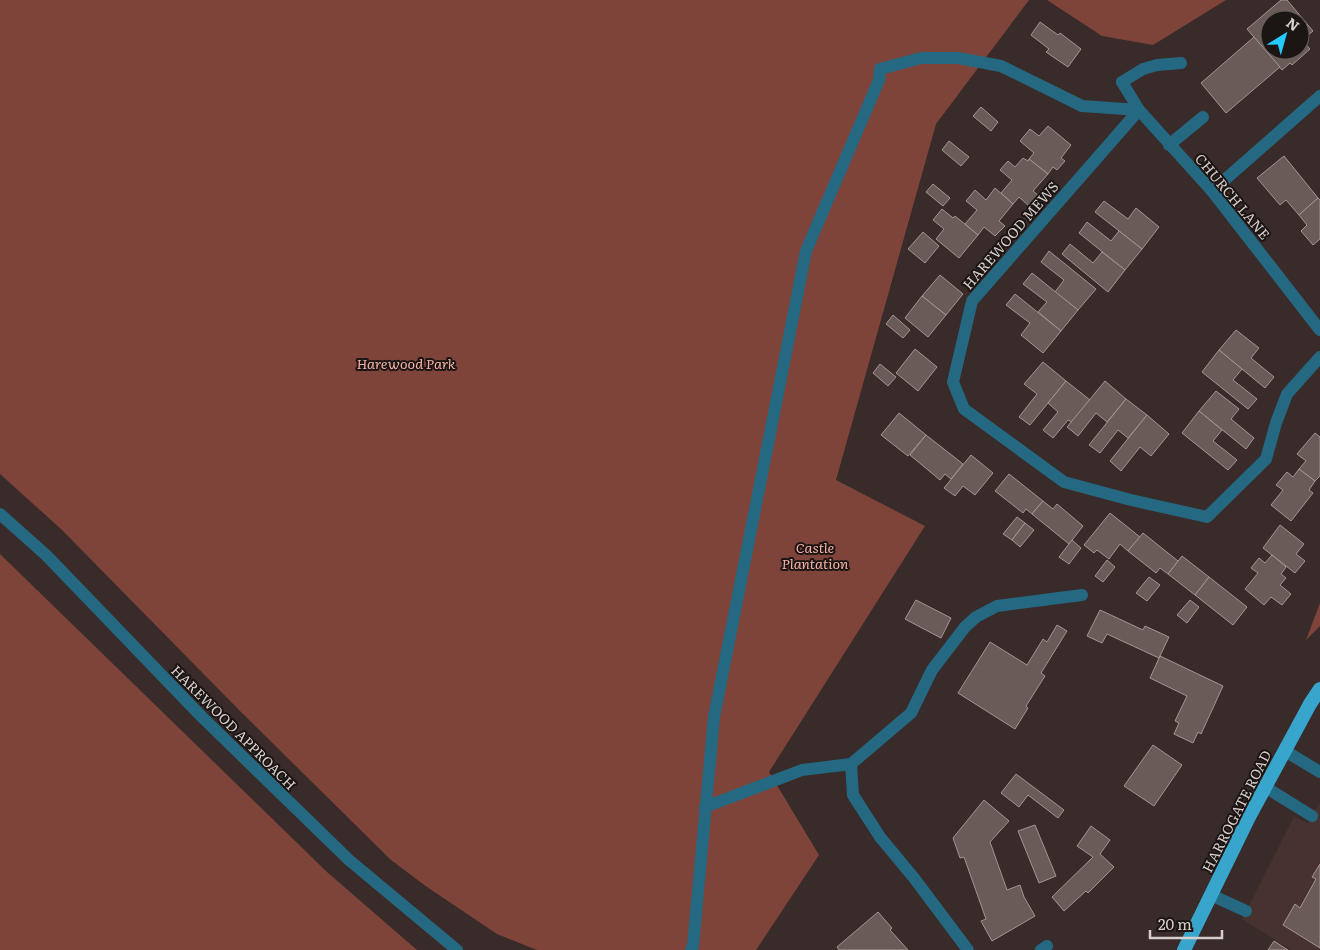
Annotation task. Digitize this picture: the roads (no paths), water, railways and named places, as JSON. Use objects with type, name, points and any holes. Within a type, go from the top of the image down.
[{"type":"highway","name":"HARROGATE ROAD","points":[[1184,950],[1265,787],[1320,689]]},
{"type":"street","points":[[691,950],[693,946],[714,717],[806,252],[879,80],[880,69],[921,58],[958,58],[1001,66],[1082,106],[1139,110]]},
{"type":"street","name":"CHURCH LANE","points":[[1180,63],[1157,65],[1143,69],[1122,82],[1139,110],[1212,192],[1320,330]]},
{"type":"street","points":[[1212,192],[1320,96]]},
{"type":"street","name":"HAREWOOD MEWS","points":[[1139,110],[972,301],[952,382],[964,409],[1064,482],[1207,517],[1266,459],[1276,423],[1287,394],[1320,357]]},
{"type":"street","points":[[1170,145],[1203,118]]},
{"type":"street","name":"HAREWOOD APPROACH","points":[[0,514],[47,556],[201,716],[349,860],[458,950]]},
{"type":"street","points":[[705,807],[802,770],[851,764],[911,713],[932,670],[965,627],[976,616],[997,606],[1082,595]]},
{"type":"street","points":[[1285,751],[1320,772]]},
{"type":"street","points":[[851,764],[853,795],[880,837],[914,878],[968,950]]},
{"type":"street","points":[[1265,787],[1312,816]]},
{"type":"street","points":[[1211,895],[1246,911]]},
{"type":"park label","name":"Harewood Park","points":[[406,363]]},
{"type":"park label","name":"Castle Plantation","points":[[815,556]]}]
